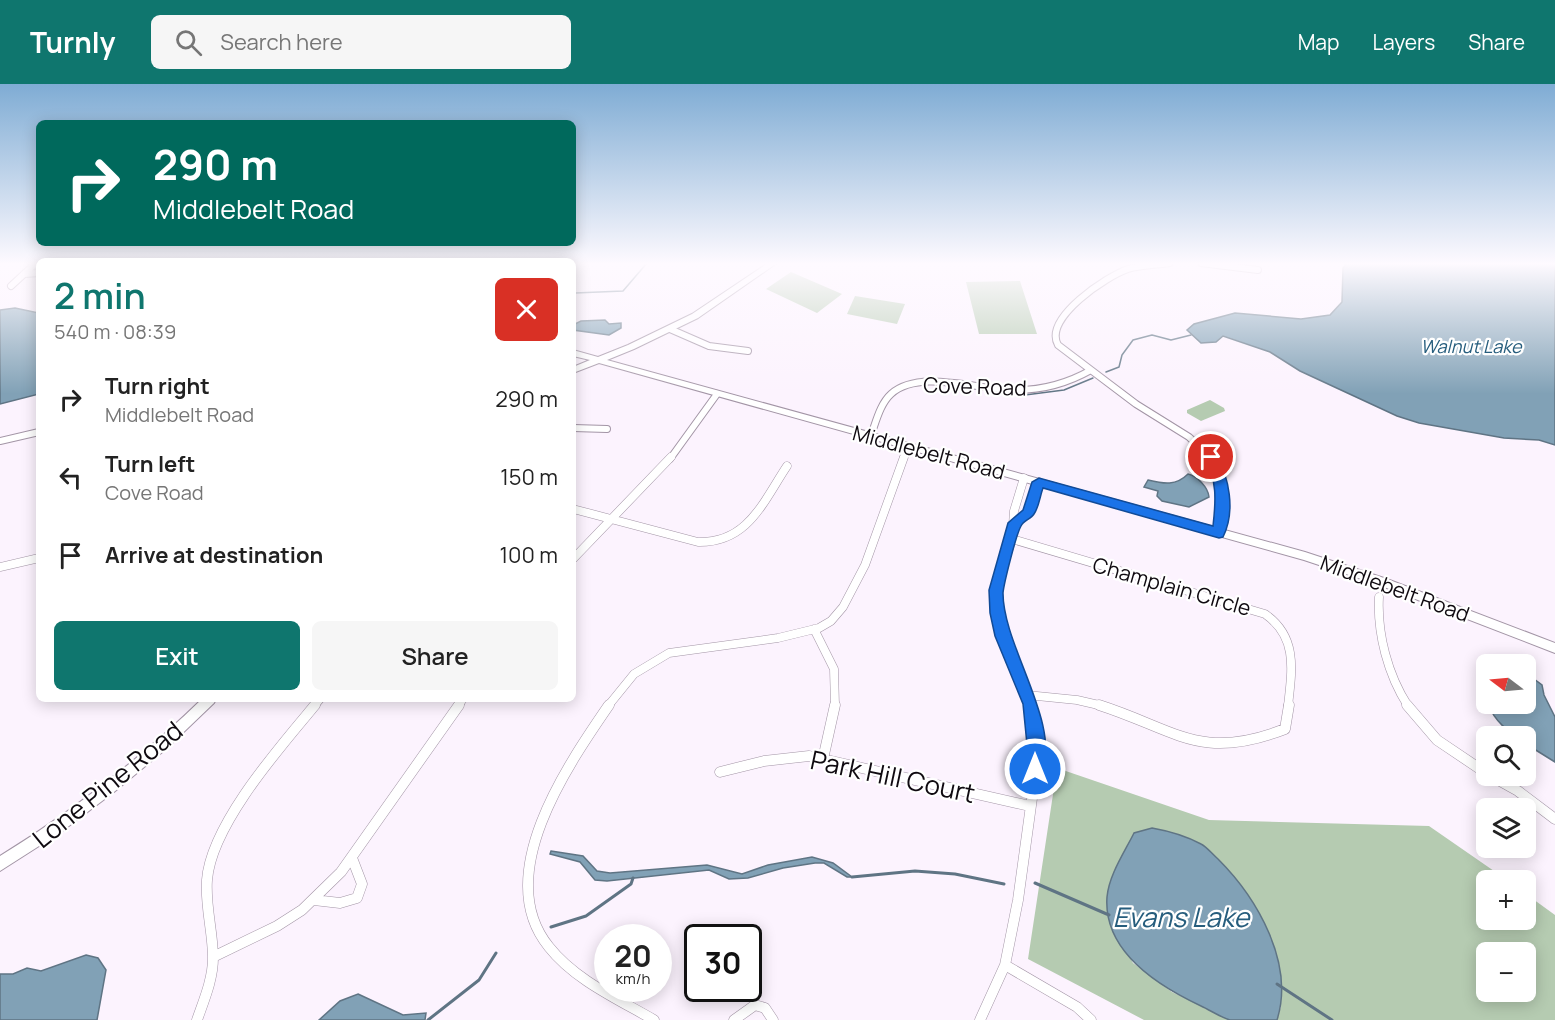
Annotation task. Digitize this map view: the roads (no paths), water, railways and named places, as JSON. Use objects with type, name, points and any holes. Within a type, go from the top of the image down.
[{"type":"street","points":[[576,369],[670,329],[710,307]]},
{"type":"street","points":[[1073,307],[1057,322],[1054,333],[1058,345],[1150,414],[1202,445],[1219,471],[1222,486],[1219,533]]},
{"type":"street","points":[[670,329],[709,346],[748,351]]},
{"type":"street","name":"Middlebelt Road","points":[[576,354],[1353,571],[1555,648]]},
{"type":"street","name":"Cove Road","points":[[871,435],[890,395],[906,386],[934,383],[988,389],[1043,388],[1065,384],[1091,370]]},
{"type":"street","points":[[576,556],[608,519],[667,462],[717,394]]},
{"type":"street","points":[[576,428],[607,429]]},
{"type":"street","points":[[0,441],[36,433]]},
{"type":"street","points":[[654,1020],[554,956],[538,932],[530,907],[528,880],[543,817],[565,770],[608,706],[640,668],[669,653],[802,634],[830,621],[848,600],[869,555],[908,446]]},
{"type":"street","points":[[576,510],[698,542],[718,542],[737,534],[746,526],[787,466]]},
{"type":"street","points":[[980,1020],[1005,965],[1018,900],[1036,743],[1027,695],[1003,636],[997,613],[996,590],[1012,539],[1015,523],[1014,511],[1024,478]]},
{"type":"street","points":[[1015,523],[1028,513],[1039,482]]},
{"type":"street","name":"Champlain Circle","points":[[1012,539],[1265,614],[1286,634],[1289,653],[1291,699],[1285,729],[1238,746],[1198,743],[1168,734],[1103,706],[1027,695]]},
{"type":"street","points":[[0,567],[36,559]]},
{"type":"street","points":[[1379,597],[1381,634],[1401,699],[1432,737],[1455,755],[1476,767]]},
{"type":"street","points":[[813,629],[834,669],[835,712],[823,759]]},
{"type":"street","name":"Lone Pine Road","points":[[0,864],[42,839],[133,770],[207,702]]},
{"type":"street","points":[[197,1020],[212,973],[213,957],[207,895],[208,868],[214,848],[269,765],[318,702]]},
{"type":"street","points":[[213,957],[277,926],[314,900],[352,858],[461,702]]},
{"type":"street","name":"Park Hill Court","points":[[720,772],[784,756],[823,759],[1030,806]]},
{"type":"street","points":[[1509,786],[1555,819]]},
{"type":"street","points":[[314,900],[338,905],[349,904],[357,899],[362,890],[363,880],[352,858]]},
{"type":"street","points":[[1005,965],[1077,1007],[1091,1020]]},
{"type":"street","points":[[734,1020],[748,1006],[757,1004],[765,1009],[773,1020]]},
{"type":"water","name":"Walnut Lake","points":[[1338,307],[1555,307],[1555,445],[1539,440],[1504,438],[1419,423],[1397,416],[1300,371],[1270,352],[1223,336],[1216,342],[1201,343],[1187,330],[1194,324],[1235,313],[1301,319],[1330,315]]},
{"type":"water","points":[[15,308],[36,312],[36,395],[0,404],[0,310]]},
{"type":"water","points":[[605,320],[609,324],[621,323],[621,328],[609,335],[576,330],[576,324],[581,321]]},
{"type":"water","points":[[1188,474],[1202,482],[1209,497],[1189,507],[1162,501],[1157,496],[1158,491],[1144,487],[1148,480],[1170,483],[1179,481]]},
{"type":"water","points":[[1536,680],[1542,685],[1544,695],[1555,717],[1555,762],[1536,750],[1536,726],[1502,726],[1494,715],[1536,714]]},
{"type":"water","name":"Evans Lake","points":[[1152,828],[1177,834],[1203,845],[1232,875],[1259,912],[1277,954],[1281,976],[1281,998],[1277,1020],[1230,1020],[1223,1017],[1184,998],[1151,977],[1136,965],[1124,950],[1114,934],[1108,917],[1108,889],[1134,833]]},
{"type":"water","points":[[551,851],[583,856],[597,871],[610,873],[707,865],[742,874],[768,865],[812,857],[833,863],[852,877],[847,877],[824,863],[815,863],[783,868],[748,878],[729,879],[709,870],[607,881],[595,880],[580,862],[550,854]]},
{"type":"water","points":[[86,955],[98,958],[106,970],[97,1020],[0,1020],[0,974],[13,974],[27,968],[41,971]]},
{"type":"water","points":[[358,994],[403,1015],[426,1013],[425,1020],[319,1020],[340,1001]]},
{"type":"waterway","points":[[1106,372],[1119,367],[1122,355],[1133,340],[1152,335],[1171,340],[1191,335]]},
{"type":"waterway","points":[[1025,395],[1064,390],[1093,378]]},
{"type":"waterway","points":[[852,877],[915,871],[955,874],[1004,884]]},
{"type":"waterway","points":[[551,927],[586,916],[631,884],[633,878]]},
{"type":"waterway","points":[[1035,883],[1109,915]]},
{"type":"waterway","points":[[428,1020],[479,980],[496,953]]},
{"type":"waterway","points":[[1277,984],[1332,1020]]}]
